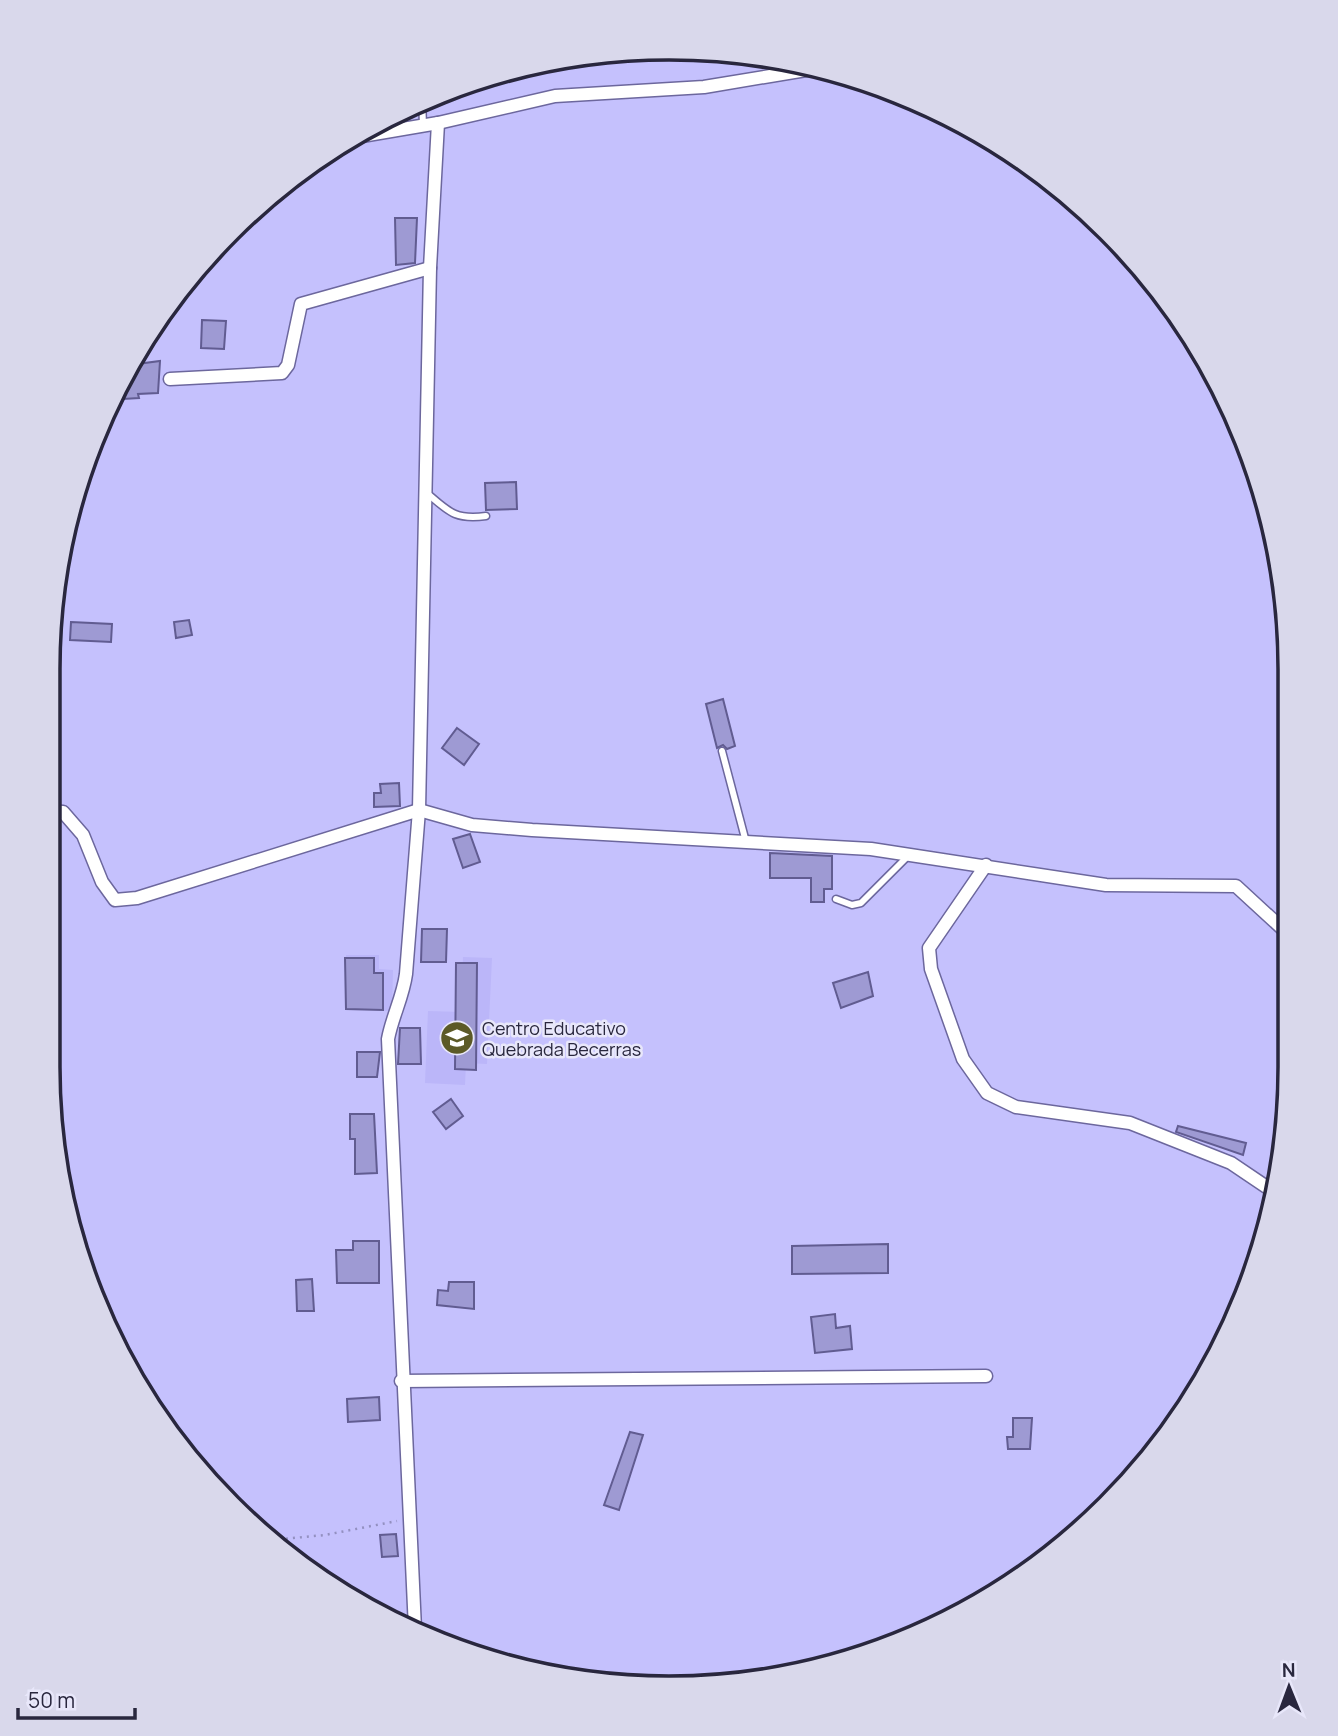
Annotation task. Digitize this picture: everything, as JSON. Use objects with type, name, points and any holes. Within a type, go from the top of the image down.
[{"type":"street","points":[[379,133],[438,123],[555,96],[704,87],[795,73]]},
{"type":"street","points":[[415,1621],[401,1381],[388,1039],[407,974],[419,810],[430,268],[438,123]]},
{"type":"street","points":[[170,379],[282,373],[288,365],[301,304],[430,268]]},
{"type":"street","points":[[60,812],[83,835],[102,882],[115,900],[137,898],[419,810],[472,825],[871,849],[1106,885],[1236,886],[1252,897],[1278,924]]},
{"type":"street","points":[[986,865],[929,948],[931,969],[963,1059],[987,1093],[1016,1107],[1130,1123],[1231,1163],[1267,1187]]},
{"type":"street","points":[[401,1381],[986,1376]]},
{"type":"lane","points":[[781,70],[782,75]]},
{"type":"lane","points":[[422,112],[423,125]]},
{"type":"lane","points":[[426,492],[451,514],[461,517],[486,516]]},
{"type":"lane","points":[[722,751],[746,842]]},
{"type":"lane","points":[[836,899],[852,905],[861,903],[910,854]]},
{"type":"path","points":[[284,1539],[390,1524],[409,1515]]},
{"type":"shaded area","points":[[346,955],[379,955],[379,969],[393,970],[392,1011],[345,1009]]},
{"type":"shaded area","name":"Centro Educativo Quebrada Becerras","points":[[463,957],[492,958],[487,1064],[466,1063],[465,1085],[425,1083],[428,1011],[461,1012]]},
{"type":"building","points":[[395,218],[417,218],[415,263],[396,265]]},
{"type":"building","points":[[202,320],[226,321],[224,349],[201,348]]},
{"type":"building","points":[[160,361],[158,393],[138,394],[139,398],[123,399],[123,397],[141,363]]},
{"type":"building","points":[[516,482],[517,509],[486,510],[485,483]]},
{"type":"building","points":[[189,620],[192,635],[176,638],[174,622]]},
{"type":"building","points":[[71,622],[112,624],[111,642],[70,640]]},
{"type":"building","points":[[723,699],[735,746],[727,749],[723,745],[717,748],[706,704]]},
{"type":"building","points":[[457,728],[479,744],[464,765],[442,748]]},
{"type":"building","points":[[399,783],[400,806],[374,807],[374,793],[381,793],[380,784]]},
{"type":"building","points":[[470,834],[480,862],[463,868],[453,839]]},
{"type":"building","points":[[770,853],[832,856],[832,889],[824,889],[824,902],[811,902],[811,878],[770,878]]},
{"type":"building","points":[[422,929],[447,929],[446,962],[421,962]]},
{"type":"building","points":[[345,958],[374,958],[374,973],[383,973],[383,1010],[346,1009]]},
{"type":"building","points":[[456,963],[477,963],[476,1070],[455,1069]]},
{"type":"building","points":[[868,972],[873,996],[841,1008],[833,983]]},
{"type":"building","points":[[400,1028],[420,1028],[421,1064],[398,1064]]},
{"type":"building","points":[[357,1052],[380,1052],[377,1077],[357,1077]]},
{"type":"building","points":[[451,1099],[463,1116],[446,1129],[433,1112]]},
{"type":"building","points":[[350,1114],[374,1114],[377,1173],[355,1174],[355,1139],[350,1139]]},
{"type":"building","points":[[1178,1126],[1246,1143],[1243,1155],[1176,1132]]},
{"type":"building","points":[[353,1241],[379,1241],[379,1283],[337,1283],[336,1250],[353,1250]]},
{"type":"building","points":[[888,1244],[888,1273],[792,1274],[792,1246]]},
{"type":"building","points":[[312,1279],[314,1311],[297,1311],[296,1280]]},
{"type":"building","points":[[449,1282],[474,1282],[474,1309],[437,1305],[438,1290],[448,1291]]},
{"type":"building","points":[[835,1314],[836,1328],[850,1326],[852,1349],[815,1353],[811,1317]]},
{"type":"building","points":[[379,1397],[380,1420],[348,1422],[347,1399]]},
{"type":"building","points":[[1013,1418],[1032,1418],[1030,1449],[1008,1449],[1007,1437],[1013,1437]]},
{"type":"building","points":[[630,1432],[643,1435],[619,1510],[604,1505]]},
{"type":"building","points":[[396,1534],[398,1556],[382,1557],[380,1535]]},
{"type":"place","name":"Centro Educativo Quebrada Becerras","points":[[457,1038]]}]
